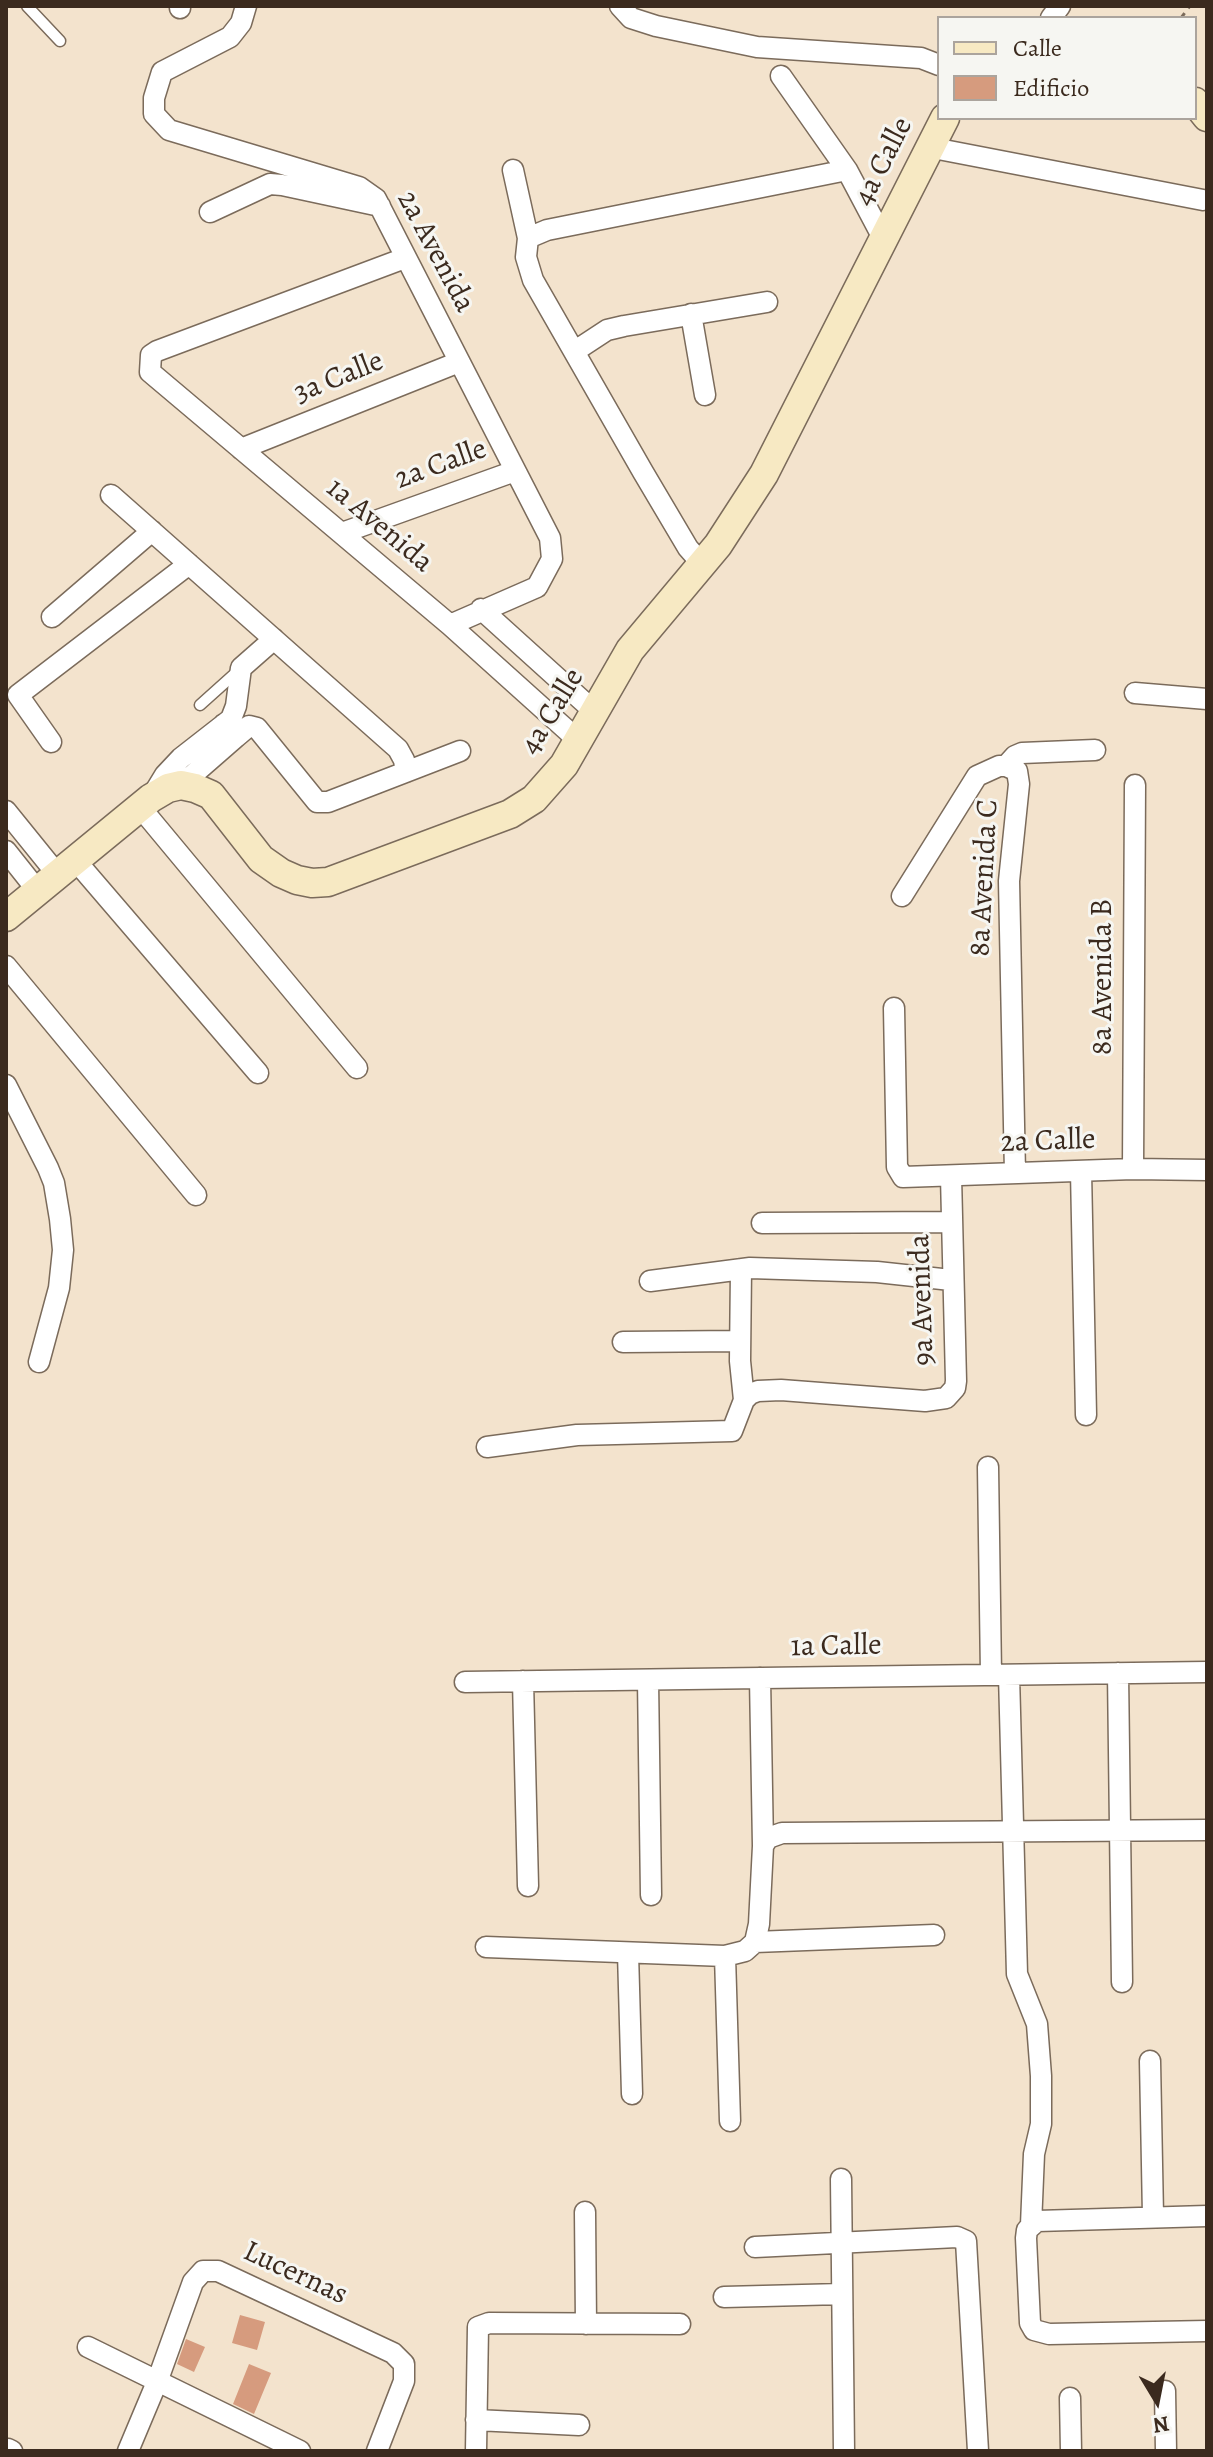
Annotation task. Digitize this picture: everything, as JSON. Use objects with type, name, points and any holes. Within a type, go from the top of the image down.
[{"type":"street","name":"2a Avenida","points":[[246,6],[241,23],[230,37],[162,72],[154,98],[154,114],[169,130],[359,187],[376,199],[550,538],[552,559],[537,587],[481,609]]},
{"type":"street","points":[[620,6],[631,18],[656,26],[757,47],[921,58],[937,64]]},
{"type":"street","points":[[781,76],[847,170],[883,238]]},
{"type":"street","name":"4a Calle","points":[[181,785],[211,795],[261,859],[281,873],[297,880],[328,882],[510,814],[534,799],[564,765],[630,650],[703,565],[781,444],[944,120]]},
{"type":"street","points":[[928,147],[1203,200]]},
{"type":"street","points":[[513,170],[528,238],[526,257],[533,280],[688,548],[703,565]]},
{"type":"street","points":[[528,238],[547,230],[847,170]]},
{"type":"street","points":[[210,212],[270,184],[380,206]]},
{"type":"street","name":"1a Avenida","points":[[405,258],[151,355],[150,372],[450,625],[579,741]]},
{"type":"street","points":[[575,351],[607,330],[767,302]]},
{"type":"street","points":[[691,314],[705,395]]},
{"type":"street","name":"3a Calle","points":[[241,449],[459,362]]},
{"type":"street","name":"2a Calle","points":[[342,533],[515,471]]},
{"type":"street","points":[[111,495],[398,749],[406,772]]},
{"type":"street","points":[[52,617],[152,531]]},
{"type":"street","points":[[51,742],[12,688],[189,564]]},
{"type":"street","points":[[450,625],[481,609],[596,713]]},
{"type":"street","points":[[6,917],[145,803],[168,788],[181,785],[230,731],[241,668],[274,639]]},
{"type":"street","points":[[1135,693],[1207,699]]},
{"type":"street","points":[[145,803],[181,758],[230,731],[249,726],[257,728],[317,802],[328,802],[460,751]]},
{"type":"street","points":[[1006,766],[1022,753],[1095,750]]},
{"type":"street","name":"8a Avenida C","points":[[902,896],[977,776],[993,767],[1014,769],[1019,775],[1009,881],[1015,1173]]},
{"type":"street","name":"8a Avenida B","points":[[1133,1169],[1135,785]]},
{"type":"street","points":[[145,803],[357,1068]]},
{"type":"street","points":[[6,811],[57,875],[258,1073]]},
{"type":"street","points":[[9,855],[31,841]]},
{"type":"street","points":[[9,855],[57,875]]},
{"type":"street","points":[[6,966],[196,1195]]},
{"type":"street","name":"2a Calle","points":[[894,1008],[897,1167],[903,1177],[1133,1169],[1207,1170]]},
{"type":"street","points":[[6,1085],[48,1168],[54,1183],[60,1219],[63,1250],[59,1288],[39,1362]]},
{"type":"street","points":[[1081,1171],[1086,1415]]},
{"type":"street","name":"9a Avenida","points":[[744,1400],[758,1391],[781,1390],[925,1401],[946,1398],[955,1388],[951,1176]]},
{"type":"street","points":[[762,1223],[951,1222]]},
{"type":"street","points":[[650,1281],[741,1269],[817,1268],[951,1280]]},
{"type":"street","points":[[487,1447],[577,1435],[732,1431],[744,1400],[740,1376],[741,1269]]},
{"type":"street","points":[[623,1342],[740,1341]]},
{"type":"street","points":[[988,1467],[1013,1830],[1017,1974],[1037,2024],[1041,2076],[1041,2124],[1034,2154],[1031,2225],[1026,2238],[1030,2323],[1034,2330],[1049,2334],[1207,2331]]},
{"type":"street","name":"1a Calle","points":[[465,1682],[1207,1672]]},
{"type":"street","points":[[1118,1673],[1122,1982]]},
{"type":"street","points":[[486,1947],[725,1956],[745,1951],[755,1942],[759,1924],[763,1846],[760,1678]]},
{"type":"street","points":[[648,1680],[651,1895]]},
{"type":"street","points":[[523,1681],[528,1886]]},
{"type":"street","points":[[763,1846],[768,1838],[801,1831],[1207,1830]]},
{"type":"street","points":[[755,1942],[934,1935]]},
{"type":"street","points":[[628,1953],[632,2094]]},
{"type":"street","points":[[725,1956],[730,2121]]},
{"type":"street","points":[[1150,2061],[1153,2216]]},
{"type":"street","points":[[841,2179],[844,2451]]},
{"type":"street","points":[[585,2212],[586,2324]]},
{"type":"street","points":[[1031,2225],[1047,2220],[1207,2216]]},
{"type":"street","points":[[755,2247],[957,2237],[966,2241],[978,2451]]},
{"type":"street","name":"Lucernas","points":[[128,2451],[193,2282],[203,2271],[218,2271],[393,2353],[404,2364],[404,2381],[377,2451]]},
{"type":"street","points":[[724,2297],[842,2294]]},
{"type":"street","points":[[476,2451],[478,2327],[489,2323],[680,2324]]},
{"type":"street","points":[[88,2347],[300,2451]]},
{"type":"street","points":[[1165,2391],[1166,2451]]},
{"type":"street","points":[[1070,2398],[1071,2451]]},
{"type":"street","points":[[476,2420],[579,2425]]},
{"type":"lane","points":[[27,6],[60,41]]},
{"type":"lane","points":[[200,705],[241,668]]},
{"type":"building","points":[[240,2315],[265,2322],[257,2350],[232,2343]]},
{"type":"building","points":[[186,2339],[205,2347],[194,2372],[177,2364]]},
{"type":"building","points":[[249,2364],[271,2373],[254,2414],[233,2404]]}]
